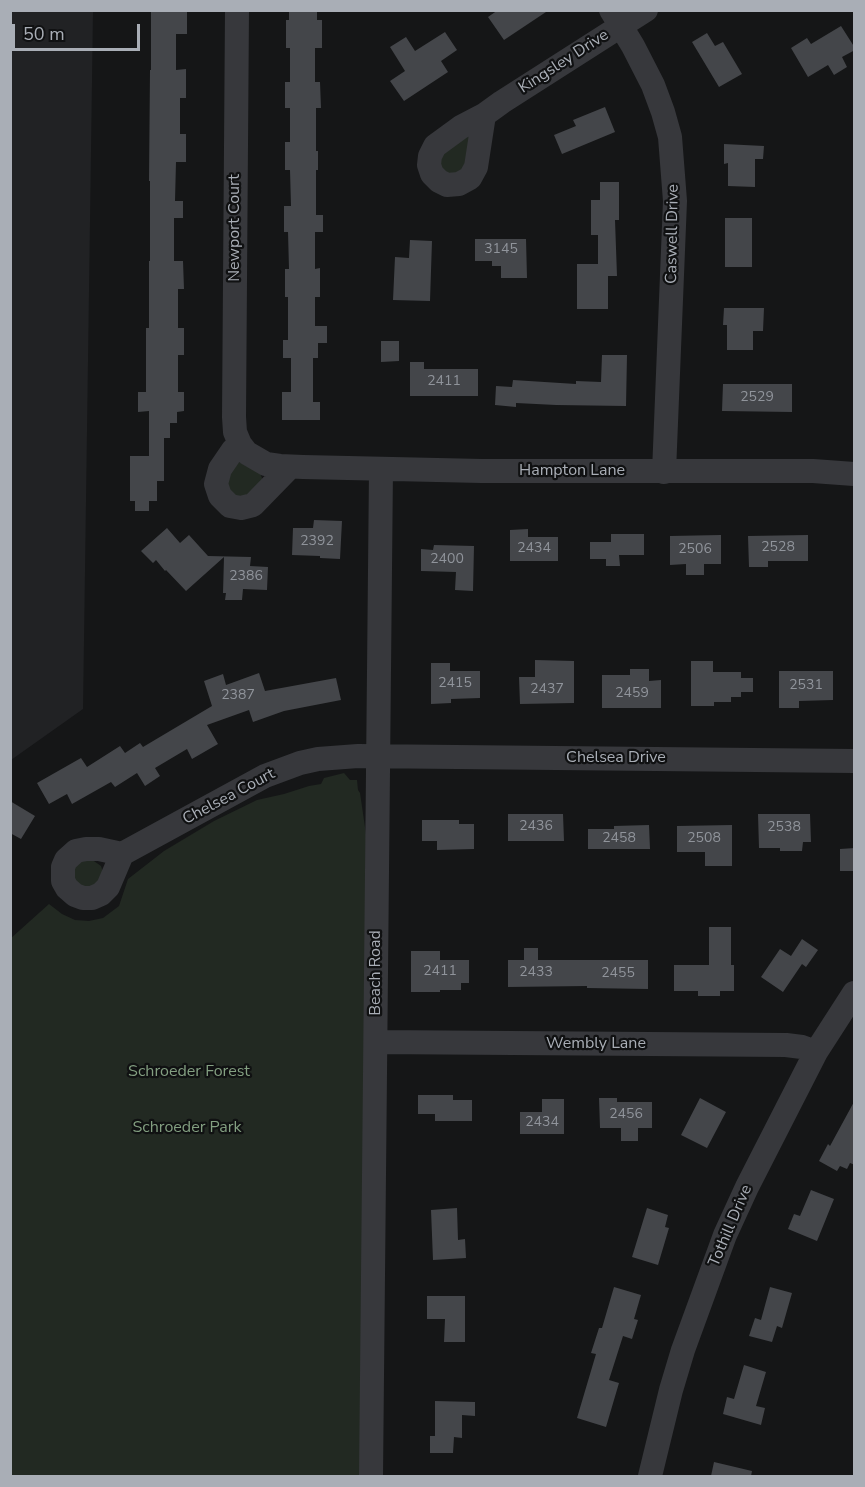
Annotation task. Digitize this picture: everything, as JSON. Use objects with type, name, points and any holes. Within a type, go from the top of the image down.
[{"type":"street","name":"Newport Court","points":[[237,10],[234,417],[235,432],[248,452]]},
{"type":"street","name":"Kingsley Drive","points":[[484,115],[616,18],[646,10]]},
{"type":"street","name":"Caswell Drive","points":[[616,18],[653,85],[670,137],[675,201],[664,472]]},
{"type":"street","points":[[248,452],[233,450],[217,477],[217,490],[224,501],[235,508],[253,505],[290,466]]},
{"type":"street","name":"Hampton Lane","points":[[248,452],[266,464],[290,466],[664,472],[813,471],[855,474]]},
{"type":"street","name":"Beach Road","points":[[371,1476],[381,469]]},
{"type":"street","name":"Chelsea Drive","points":[[378,757],[855,761]]},
{"type":"street","name":"Chelsea Court","points":[[122,854],[251,783],[282,769],[318,759],[378,757]]},
{"type":"street","name":"Tothill Drive","points":[[650,1476],[683,1350],[725,1235],[816,1052],[855,993]]},
{"type":"street","name":"Wembly Lane","points":[[376,1042],[786,1045],[816,1052]]},
{"type":"shaded area","points":[[11,10],[93,11],[83,709],[11,760]]},
{"type":"green space","points":[[470,132],[467,166],[455,177],[441,171],[441,153]]},
{"type":"green space","points":[[239,462],[260,473],[262,478],[262,481],[242,499],[226,490],[233,464]]},
{"type":"green space","name":"Schroeder Forest","points":[[344,773],[350,780],[357,780],[366,834],[363,1476],[11,1476],[10,939],[49,904],[75,920],[89,921],[103,918],[119,906],[128,879],[164,851],[214,821],[257,800],[321,784],[324,778]]},
{"type":"green space","points":[[91,859],[101,866],[103,872],[95,888],[77,886],[72,870],[75,864]]},
{"type":"building","points":[[151,10],[187,10],[187,34],[176,34],[176,70],[186,69],[186,98],[180,98],[180,134],[186,134],[186,162],[176,162],[175,201],[183,201],[183,218],[174,218],[174,261],[183,261],[184,289],[178,289],[178,328],[184,328],[184,355],[178,355],[178,392],[184,392],[184,411],[177,412],[177,423],[170,423],[170,438],[164,438],[164,481],[157,481],[157,501],[149,501],[149,511],[135,511],[135,501],[130,501],[130,456],[149,456],[149,411],[138,412],[138,392],[146,392],[146,328],[149,328]]},
{"type":"building","points":[[289,10],[317,10],[317,20],[322,20],[322,48],[315,48],[315,82],[320,82],[321,108],[316,108],[318,170],[316,170],[316,215],[323,215],[323,232],[315,232],[315,269],[320,268],[320,297],[315,297],[315,326],[327,326],[327,343],[318,343],[318,358],[313,358],[313,402],[320,402],[320,420],[282,420],[282,392],[291,392],[291,358],[283,358],[283,340],[288,340],[288,297],[285,297],[285,269],[289,269],[288,232],[284,232],[284,206],[291,206],[290,170],[285,170],[285,142],[290,142],[290,108],[285,108],[285,82],[290,82],[290,48],[286,48],[286,20],[289,20]]},
{"type":"building","points":[[498,10],[549,10],[504,40],[488,17]]},
{"type":"building","points":[[841,26],[855,48],[842,57],[847,67],[834,75],[828,65],[808,77],[791,48],[807,38],[811,44]]},
{"type":"building","points":[[445,32],[457,50],[441,61],[448,72],[404,101],[390,81],[405,71],[390,47],[406,37],[415,51]]},
{"type":"building","points":[[707,33],[715,46],[723,42],[742,74],[719,87],[692,42]]},
{"type":"building","points":[[605,107],[615,132],[562,154],[554,135],[576,126],[573,120]]},
{"type":"building","points":[[724,144],[764,146],[763,159],[755,159],[755,187],[728,186],[728,163],[724,164]]},
{"type":"building","points":[[600,182],[619,182],[619,220],[615,220],[617,276],[608,276],[608,309],[577,309],[577,264],[598,264],[598,235],[591,235],[591,200],[600,200]]},
{"type":"building","points":[[725,218],[752,218],[752,267],[725,267]]},
{"type":"building","points":[[475,239],[526,239],[527,278],[501,278],[501,266],[492,266],[492,261],[475,261]]},
{"type":"building","points":[[410,240],[432,241],[430,301],[393,300],[395,257],[409,258]]},
{"type":"building","points":[[724,308],[764,308],[763,331],[753,331],[753,350],[727,350],[727,325],[723,325]]},
{"type":"building","points":[[381,341],[399,341],[399,361],[381,362]]},
{"type":"building","points":[[602,355],[627,355],[626,406],[516,403],[516,407],[495,405],[496,386],[512,387],[513,380],[576,384],[576,381],[601,382]]},
{"type":"building","points":[[410,362],[424,362],[424,369],[478,369],[478,396],[410,396]]},
{"type":"building","points":[[723,384],[792,384],[792,412],[722,411]]},
{"type":"building","points":[[314,520],[342,521],[340,559],[292,555],[293,528],[313,528]]},
{"type":"building","points":[[167,528],[180,543],[189,535],[208,556],[251,557],[250,566],[268,567],[267,590],[243,589],[242,600],[225,600],[226,593],[223,593],[224,557],[186,591],[156,560],[153,563],[141,551]]},
{"type":"building","points":[[528,529],[528,537],[558,537],[558,561],[510,561],[510,530]]},
{"type":"building","points":[[611,534],[644,534],[644,555],[619,555],[620,566],[606,566],[606,559],[590,559],[590,542],[611,542]]},
{"type":"building","points":[[721,535],[721,564],[704,564],[704,575],[686,575],[686,564],[670,565],[670,536]]},
{"type":"building","points":[[808,535],[808,561],[768,561],[768,567],[749,567],[748,536]]},
{"type":"building","points":[[434,545],[474,546],[473,591],[455,590],[456,572],[421,571],[421,549],[433,550]]},
{"type":"building","points":[[535,660],[574,661],[574,703],[520,704],[519,677],[535,677]]},
{"type":"building","points":[[691,661],[713,661],[713,672],[741,672],[741,678],[753,678],[753,692],[741,692],[741,697],[731,697],[731,702],[714,702],[714,706],[691,706]]},
{"type":"building","points":[[431,663],[450,663],[450,671],[480,671],[480,698],[451,699],[451,703],[431,704]]},
{"type":"building","points":[[630,669],[649,669],[649,681],[661,680],[661,708],[602,708],[602,675],[630,675]]},
{"type":"building","points":[[779,671],[833,671],[833,700],[799,701],[799,708],[779,708]]},
{"type":"building","points":[[259,673],[265,691],[336,678],[341,700],[284,711],[253,722],[249,710],[207,725],[218,744],[192,759],[187,749],[155,768],[160,776],[145,786],[137,773],[115,787],[111,782],[72,804],[67,794],[49,804],[37,783],[81,758],[87,767],[120,746],[125,753],[140,743],[143,747],[212,706],[204,681],[223,674],[226,685]]},
{"type":"building","points":[[10,801],[35,816],[21,839],[10,833]]},
{"type":"building","points":[[508,814],[563,814],[564,841],[508,841]]},
{"type":"building","points":[[758,814],[810,814],[811,842],[803,842],[802,851],[759,848]]},
{"type":"building","points":[[422,820],[459,820],[459,824],[474,824],[474,849],[437,850],[437,841],[422,841]]},
{"type":"building","points":[[649,825],[650,849],[588,849],[588,829]]},
{"type":"building","points":[[732,825],[732,866],[705,866],[705,852],[677,852],[677,826]]},
{"type":"building","points":[[855,848],[855,871],[840,871],[840,849]]},
{"type":"building","points":[[709,927],[731,927],[734,991],[720,991],[720,996],[698,996],[698,991],[674,991],[674,965],[709,965]]},
{"type":"building","points":[[802,939],[818,950],[806,967],[802,964],[783,992],[761,977],[780,949],[791,956]]},
{"type":"building","points":[[524,948],[538,948],[538,960],[648,960],[648,989],[587,988],[587,986],[508,987],[508,960],[524,960]]},
{"type":"building","points":[[411,951],[440,951],[440,960],[469,960],[469,983],[461,983],[461,990],[411,992]]},
{"type":"building","points":[[418,1095],[453,1095],[453,1100],[472,1100],[472,1121],[435,1121],[435,1114],[418,1114]]},
{"type":"building","points":[[599,1098],[617,1098],[617,1102],[652,1102],[652,1128],[638,1128],[638,1141],[621,1141],[621,1128],[600,1128]]},
{"type":"building","points":[[700,1098],[726,1112],[707,1148],[681,1135]]},
{"type":"building","points":[[542,1099],[564,1099],[564,1134],[520,1134],[520,1112],[542,1112]]},
{"type":"building","points":[[855,1100],[855,1165],[850,1163],[847,1169],[840,1166],[837,1171],[819,1161],[828,1144],[830,1146]]},
{"type":"building","points":[[811,1190],[834,1199],[817,1241],[788,1229],[794,1214],[800,1216]]},
{"type":"building","points":[[457,1208],[458,1240],[465,1239],[466,1258],[433,1260],[431,1210]]},
{"type":"building","points":[[647,1208],[668,1215],[665,1227],[669,1228],[658,1265],[632,1257]]},
{"type":"building","points":[[614,1287],[641,1295],[634,1319],[638,1320],[632,1339],[623,1336],[609,1380],[619,1383],[606,1427],[577,1418],[596,1354],[591,1353],[599,1328],[602,1328]]},
{"type":"building","points":[[770,1287],[792,1293],[782,1328],[777,1326],[772,1342],[749,1336],[755,1318],[761,1320]]},
{"type":"building","points":[[427,1296],[465,1296],[465,1342],[444,1342],[445,1319],[427,1319]]},
{"type":"building","points":[[744,1365],[766,1372],[756,1406],[765,1408],[761,1425],[723,1414],[727,1397],[734,1399]]},
{"type":"building","points":[[435,1401],[475,1402],[475,1416],[462,1415],[462,1438],[454,1437],[453,1453],[430,1453],[430,1436],[435,1436]]},
{"type":"building","points":[[714,1462],[752,1471],[751,1476],[711,1476]]},
{"type":"park label","name":"Schroeder Park","points":[[187,1128]]}]
